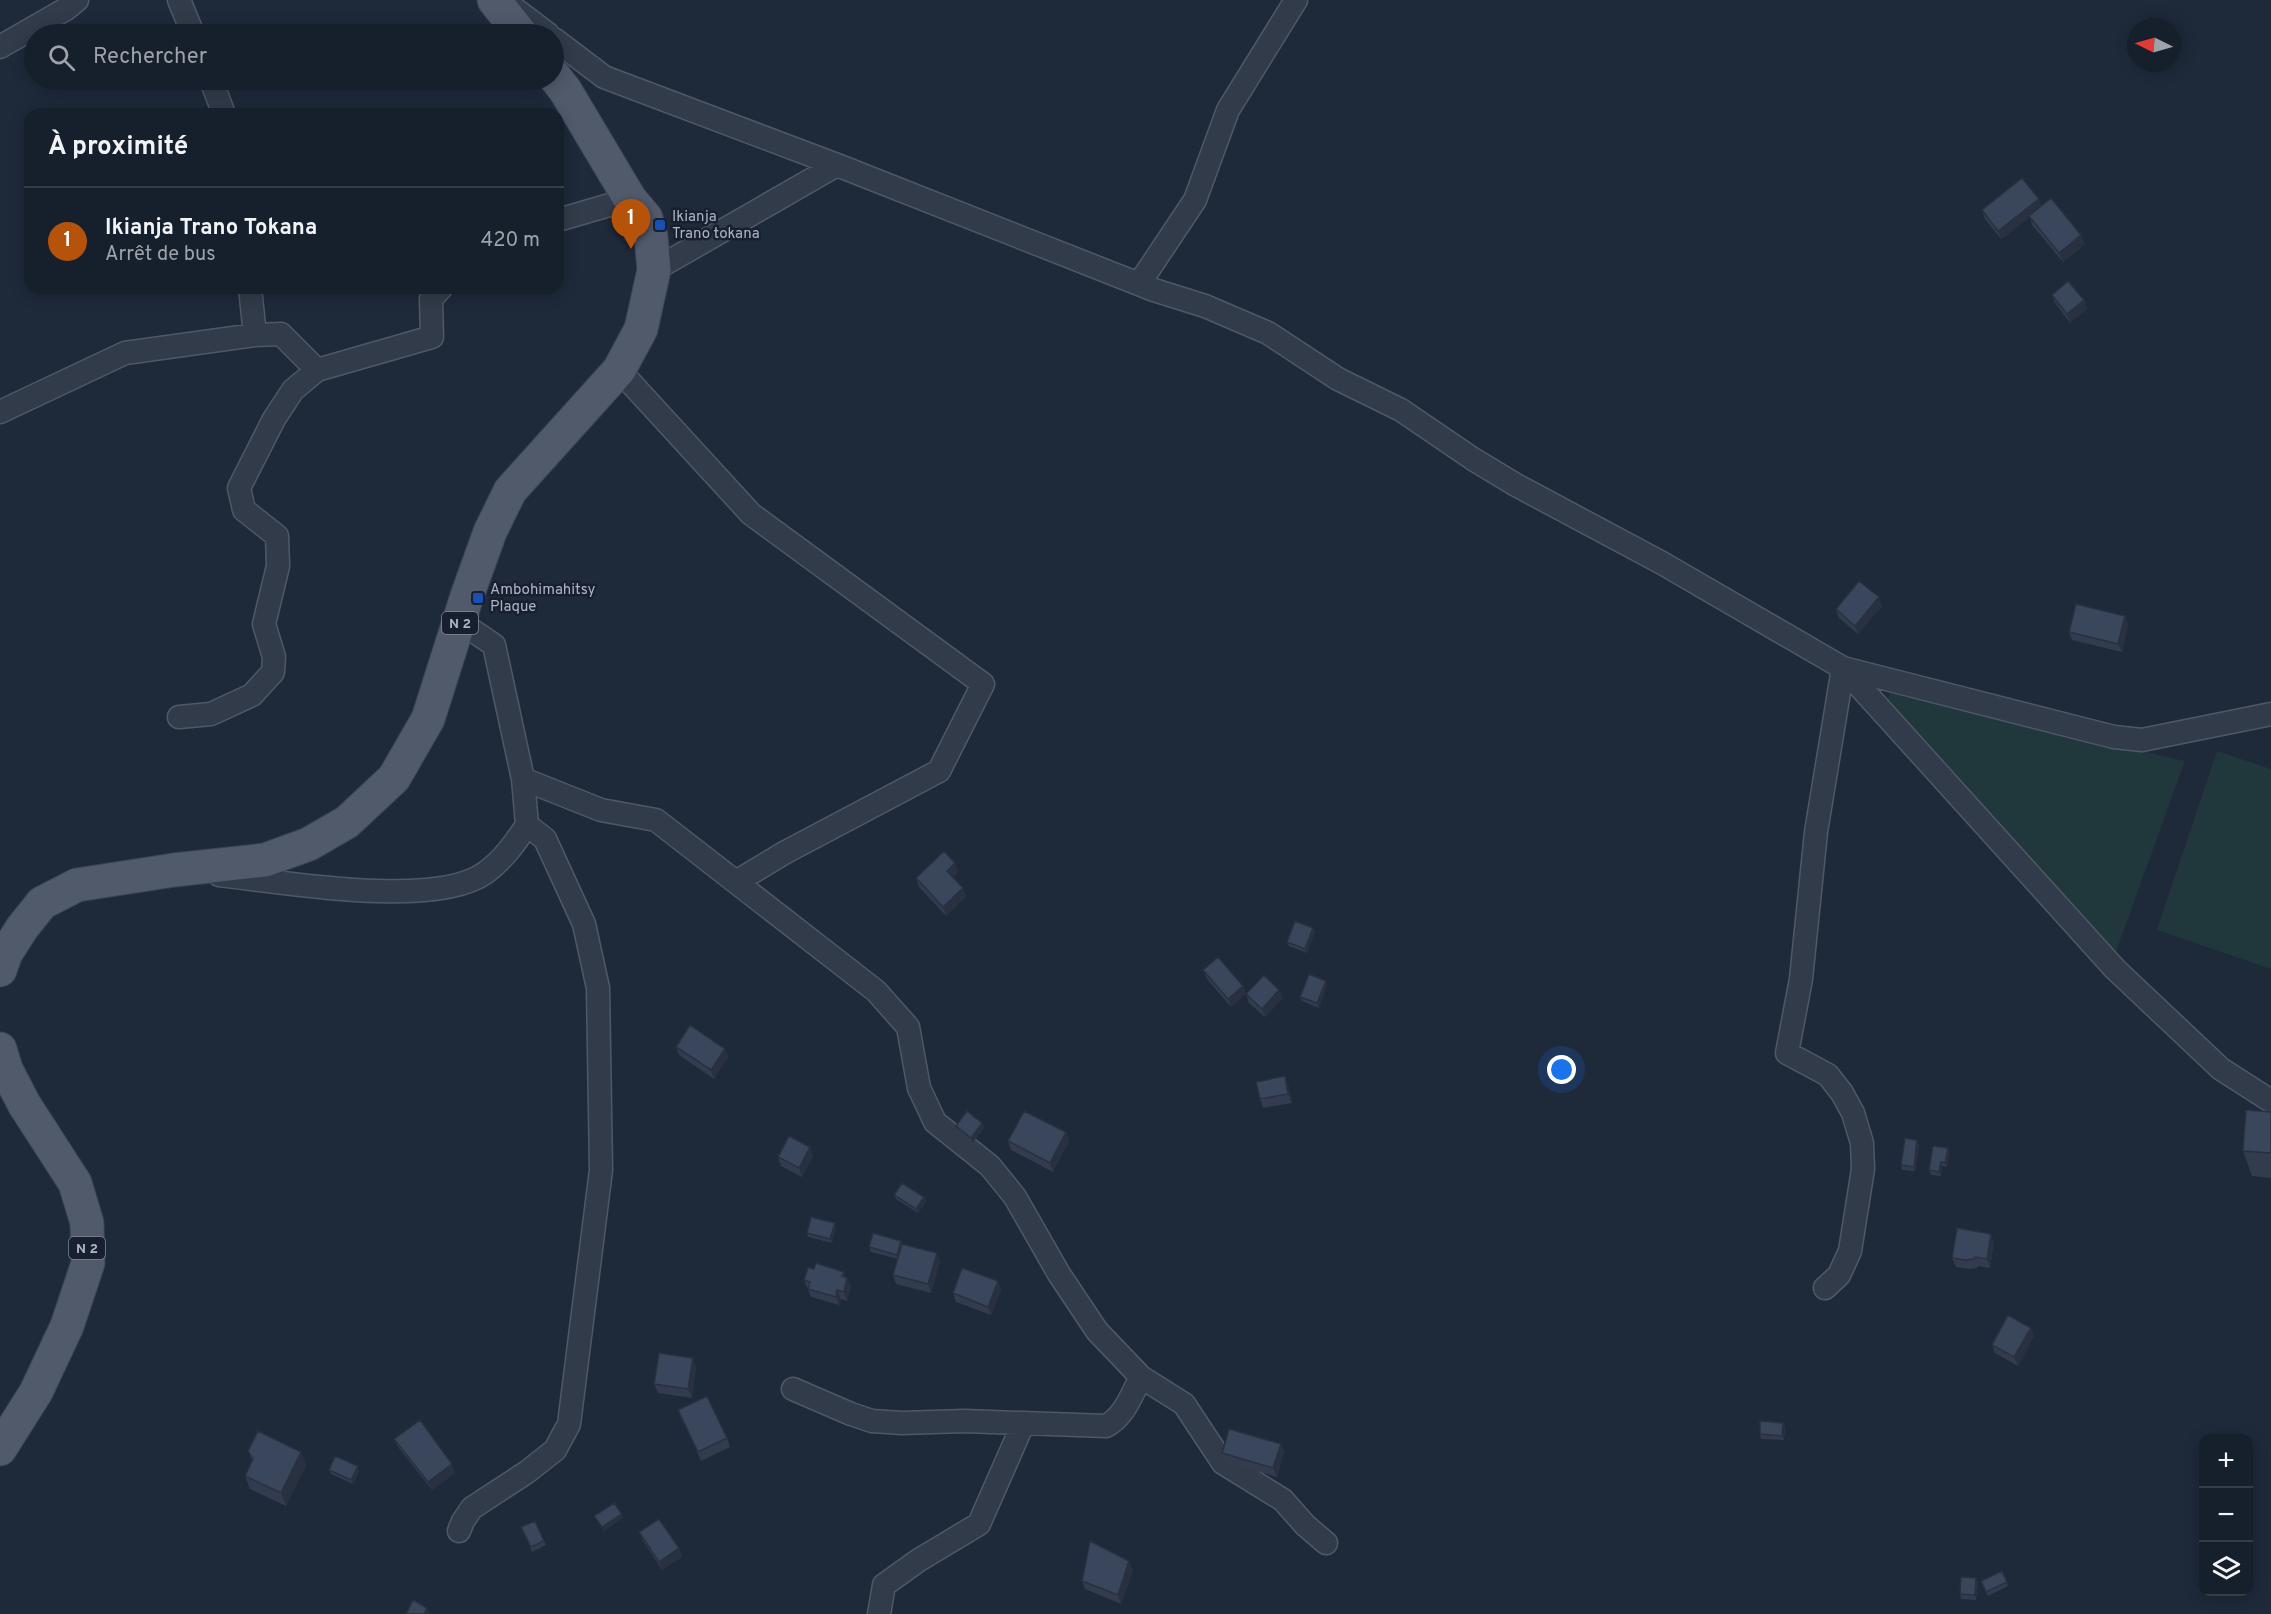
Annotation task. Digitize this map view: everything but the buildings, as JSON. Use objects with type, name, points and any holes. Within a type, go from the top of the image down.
[{"type":"main road","points":[[494,0],[513,24]]},
{"type":"main road","name":"N 2","points":[[0,970],[6,952],[42,903],[77,885],[174,870],[265,860],[309,844],[347,822],[394,778],[428,719],[490,532],[510,490],[619,370],[641,329],[654,270],[651,237],[646,218],[630,199],[564,89]]},
{"type":"main road","name":"N 2","points":[[0,1049],[6,1069],[24,1104],[75,1183],[87,1223],[88,1263],[67,1326],[36,1392],[0,1449]]},
{"type":"street","points":[[40,24],[77,0]]},
{"type":"street","points":[[502,0],[534,24]]},
{"type":"street","points":[[1139,284],[1195,200],[1228,110],[1296,0]]},
{"type":"street","points":[[181,1],[189,24]]},
{"type":"street","points":[[0,47],[24,33]]},
{"type":"street","points":[[564,47],[604,77],[837,165],[1139,284],[1205,306],[1268,333],[1338,379],[1401,411],[1473,459],[1662,563],[1843,668],[2123,738],[2142,740],[2271,714]]},
{"type":"street","points":[[215,90],[222,108]]},
{"type":"street","points":[[654,270],[837,165]]},
{"type":"street","points":[[564,218],[630,199]]},
{"type":"street","points":[[251,294],[255,335]]},
{"type":"street","points":[[179,717],[212,714],[252,695],[273,672],[274,657],[264,624],[279,566],[277,536],[244,510],[239,488],[274,419],[293,390],[317,370],[432,337],[431,299],[436,294]]},
{"type":"street","points":[[0,412],[125,354],[255,335],[281,334],[317,370]]},
{"type":"street","points":[[619,370],[751,514],[983,684],[939,771],[784,853],[736,882]]},
{"type":"street","points":[[174,870],[392,892],[450,887],[484,874],[511,850],[527,825],[523,779],[494,645],[460,622]]},
{"type":"street","points":[[1843,668],[2115,969],[2221,1069],[2271,1101]]},
{"type":"street","points":[[1826,1288],[1839,1275],[1850,1251],[1863,1169],[1862,1143],[1853,1113],[1842,1093],[1828,1075],[1787,1053],[1801,979],[1815,832],[1843,668]]},
{"type":"street","points":[[523,779],[601,810],[656,820],[876,991],[908,1027],[919,1088],[935,1122],[990,1166],[1015,1197],[1059,1274],[1097,1331],[1141,1377],[1184,1404],[1223,1463],[1283,1500],[1305,1525],[1326,1543]]},
{"type":"street","points":[[459,1531],[472,1508],[527,1472],[555,1450],[569,1424],[601,1170],[598,988],[584,924],[545,838],[527,825]]},
{"type":"street","points":[[793,1389],[872,1421],[1106,1426],[1114,1422],[1120,1414],[1141,1377]]},
{"type":"street","points":[[879,1614],[884,1585],[919,1560],[980,1524],[1023,1424]]},
{"type":"green space","points":[[1890,693],[2185,761],[2113,960],[1884,709]]},
{"type":"green space","points":[[2217,751],[2271,769],[2271,969],[2157,930]]},
{"type":"place","name":"Ikianja Trano tokana","points":[[660,225]]},
{"type":"place","name":"Ikianja Trano Tokana","points":[[631,249]]},
{"type":"place","name":"Ambohimahitsy Plaque","points":[[478,598]]}]
